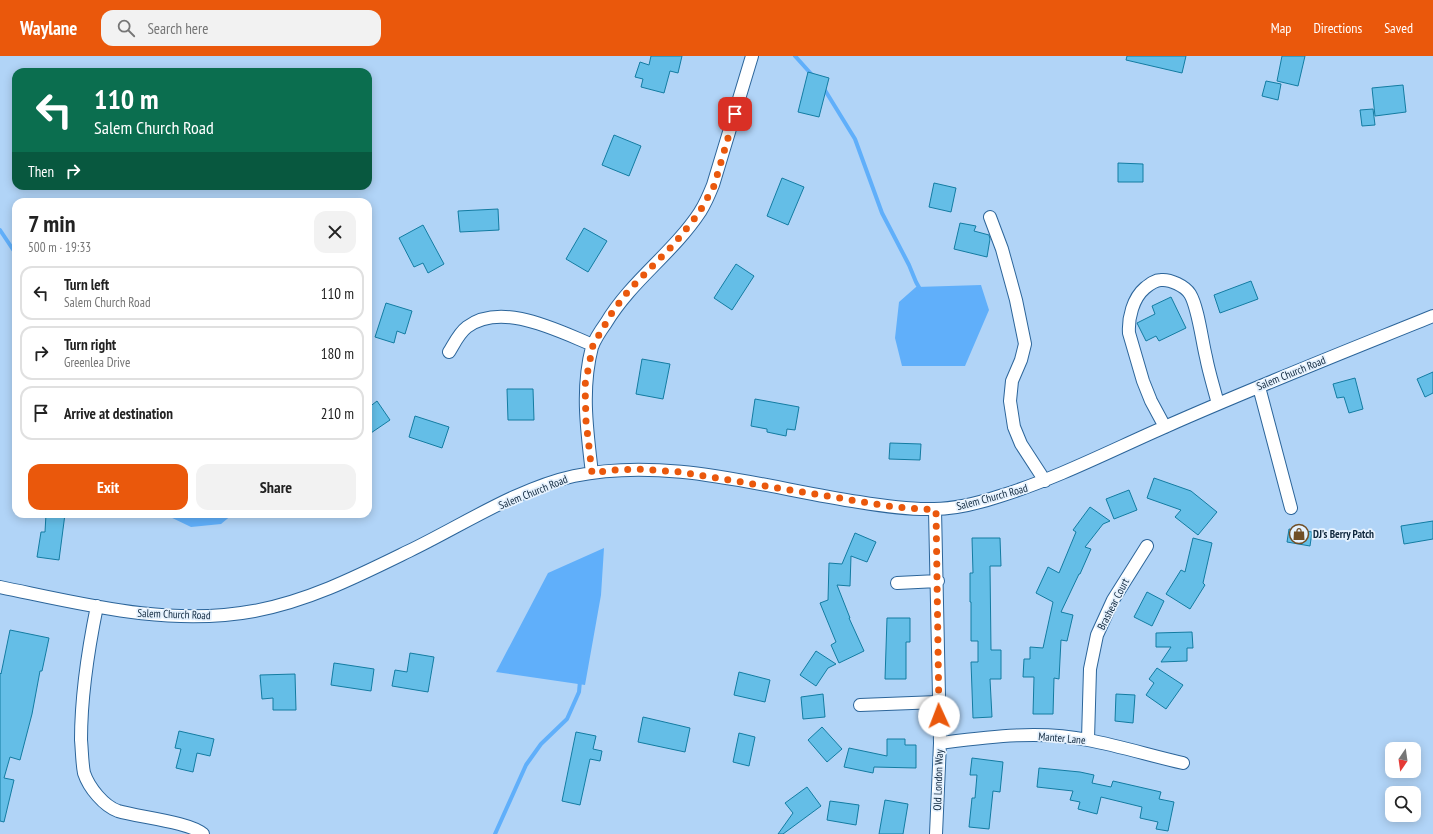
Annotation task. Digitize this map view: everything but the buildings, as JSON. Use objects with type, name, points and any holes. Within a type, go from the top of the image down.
[{"type":"street","points":[[592,473],[586,421],[585,385],[593,345],[613,311],[629,290],[674,244],[691,224],[706,202],[714,186],[752,56]]},
{"type":"street","points":[[990,217],[1002,249],[1016,300],[1025,344],[1021,360],[1012,381],[1010,402],[1014,427],[1021,444],[1045,481]]},
{"type":"street","points":[[1165,427],[1151,401],[1143,381],[1128,325],[1133,306],[1141,292],[1152,283],[1161,280],[1171,281],[1181,286],[1190,294],[1218,404]]},
{"type":"street","name":"Salem Church Road","points":[[0,588],[97,606],[173,616],[204,616],[255,611],[306,597],[361,575],[489,510],[539,487],[572,477],[612,470],[638,469],[680,472],[894,507],[936,510],[967,506],[990,500],[1045,481],[1259,386],[1433,316]]},
{"type":"street","points":[[449,352],[465,328],[478,320],[502,317],[532,321],[593,345]]},
{"type":"street","points":[[1259,386],[1292,508]]},
{"type":"street","name":"Old London Way","points":[[936,510],[938,581],[938,702],[940,743],[936,834]]},
{"type":"street","name":"Brashear Court","points":[[1088,740],[1090,669],[1098,634],[1113,600],[1147,546]]},
{"type":"street","points":[[897,583],[938,581]]},
{"type":"street","points":[[97,606],[86,666],[81,719],[84,774],[92,788],[102,800],[116,810],[199,830],[203,834]]},
{"type":"street","points":[[860,705],[938,702]]},
{"type":"street","name":"Manter Lane","points":[[940,743],[1015,736],[1051,736],[1088,740],[1183,763]]},
{"type":"water","points":[[981,285],[989,310],[965,366],[902,366],[895,338],[899,302],[916,287]]},
{"type":"water","points":[[172,518],[228,518],[221,524],[191,527]]},
{"type":"water","points":[[604,548],[601,595],[585,685],[496,672],[548,573]]},
{"type":"waterway","points":[[795,56],[813,76]]},
{"type":"waterway","points":[[823,87],[855,139],[882,213],[921,291]]},
{"type":"waterway","points":[[0,230],[12,248]]},
{"type":"waterway","points":[[495,834],[526,765],[541,744],[567,719],[579,692],[579,679]]},
{"type":"place","name":"DJ's Berry Patch","points":[[1299,534]]},
{"type":"route","points":[[735,114],[714,186],[706,202],[691,224],[674,244],[629,290],[613,311],[593,345],[585,385],[586,421],[592,473],[612,470],[638,469],[680,472],[838,499],[894,507],[936,510],[939,716]]}]
